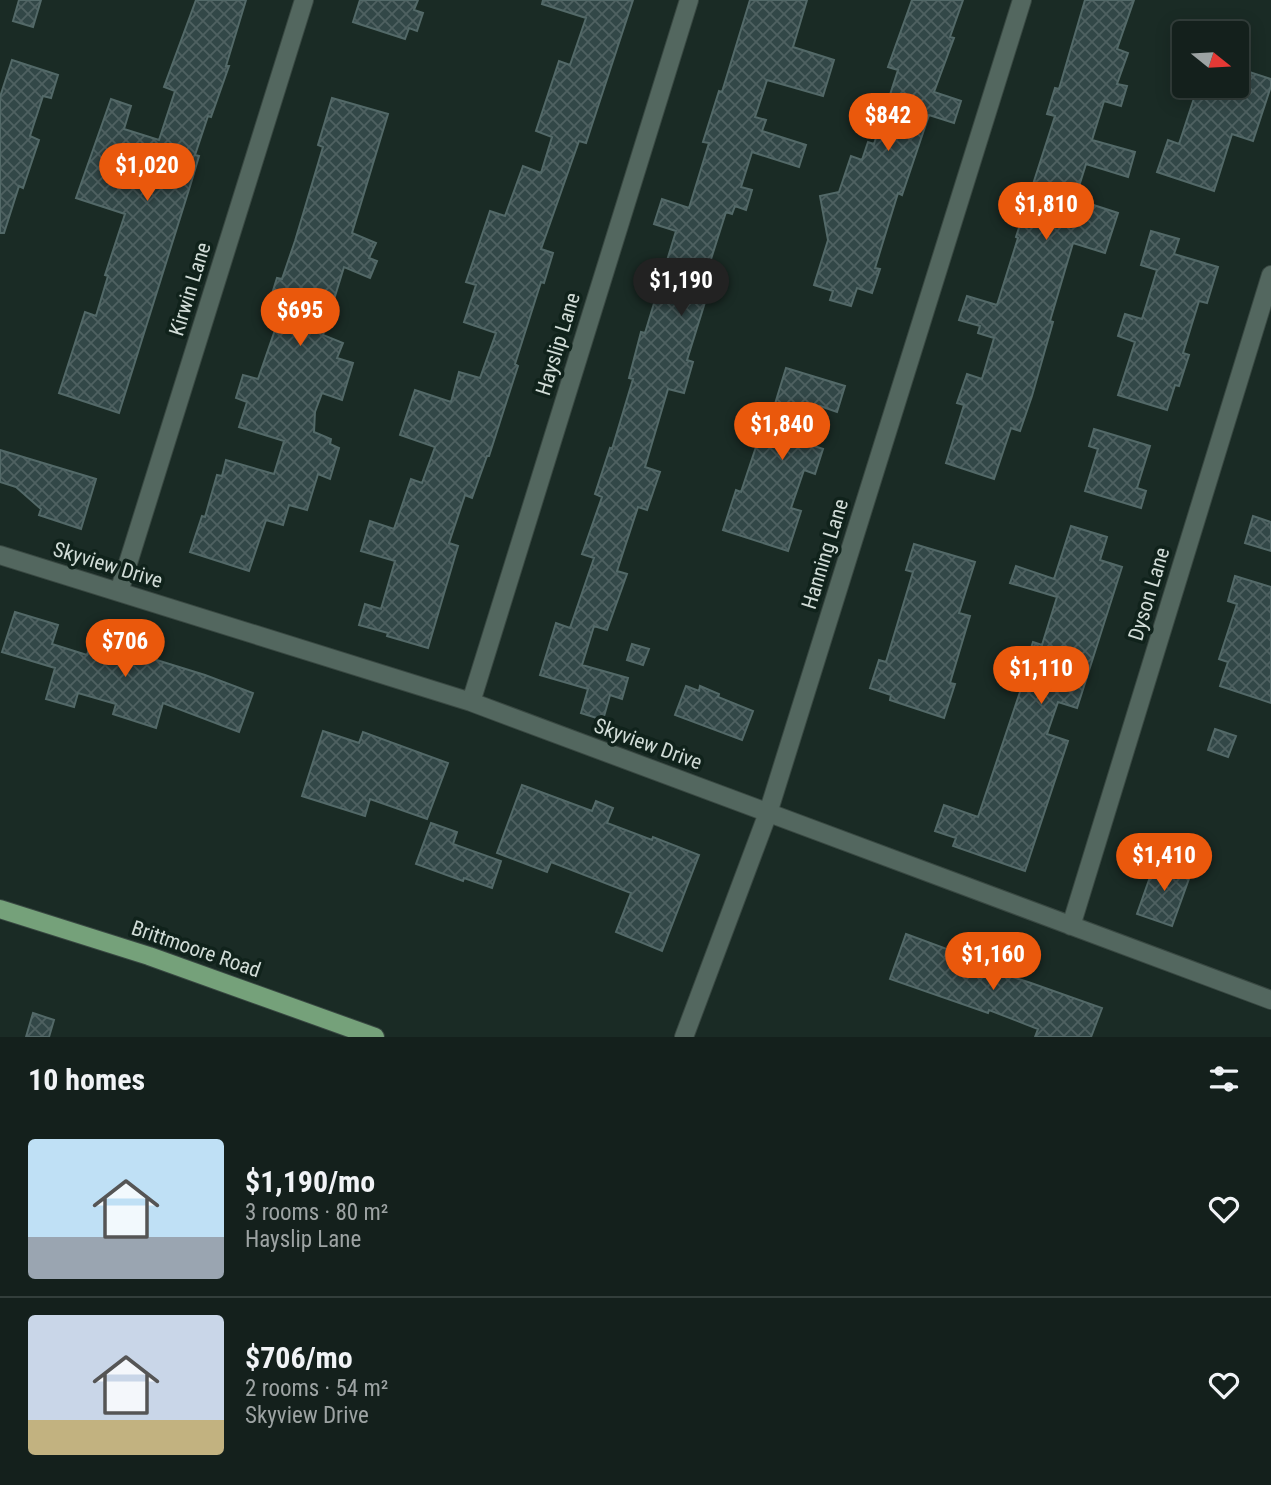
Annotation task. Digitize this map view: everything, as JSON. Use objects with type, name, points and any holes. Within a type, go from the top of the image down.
[{"type":"main road","name":"Brittmoore Road","points":[[0,909],[149,956],[375,1037]]},
{"type":"street","name":"Kirwin Lane","points":[[119,592],[304,0]]},
{"type":"street","name":"Hayslip Lane","points":[[471,702],[689,0]]},
{"type":"street","name":"Hanning Lane","points":[[684,1037],[768,813],[1022,0]]},
{"type":"street","name":"Dyson Lane","points":[[1071,926],[1271,275]]},
{"type":"street","name":"Skyview Drive","points":[[0,555],[471,702],[1271,1000]]},
{"type":"building","points":[[19,0],[41,0],[33,27],[13,21]]},
{"type":"building","points":[[196,0],[246,0],[226,66],[229,66],[195,155],[199,156],[119,413],[59,393],[85,312],[96,316],[108,276],[105,275],[125,214],[76,198],[111,99],[131,106],[124,129],[159,140],[175,91],[164,87]]},
{"type":"building","points":[[360,0],[418,0],[414,10],[423,13],[417,31],[409,28],[405,39],[353,22]]},
{"type":"building","points":[[543,0],[633,0],[586,143],[579,141],[541,249],[553,253],[515,364],[518,366],[489,456],[472,498],[465,495],[449,543],[458,546],[428,648],[359,625],[365,604],[381,609],[395,561],[361,551],[370,521],[394,529],[411,479],[422,483],[435,447],[400,435],[415,390],[451,402],[459,372],[480,378],[496,333],[464,322],[476,285],[466,282],[490,211],[505,216],[523,166],[541,173],[552,137],[536,131],[559,61],[570,65],[586,18],[542,4]]},
{"type":"building","points":[[750,0],[807,0],[793,47],[834,60],[823,96],[767,80],[755,117],[766,120],[762,131],[806,145],[799,167],[752,152],[741,187],[752,190],[746,210],[735,206],[732,214],[726,212],[704,281],[711,283],[687,360],[693,362],[684,393],[668,389],[645,467],[660,472],[647,510],[638,507],[617,571],[627,574],[607,630],[594,626],[582,665],[628,678],[622,699],[610,695],[603,720],[581,713],[588,689],[540,675],[556,623],[570,628],[594,558],[582,554],[602,497],[595,494],[633,379],[629,378],[641,332],[645,333],[676,231],[654,224],[662,199],[689,208],[709,143],[703,142],[719,91],[722,92]]},
{"type":"building","points":[[912,0],[963,0],[950,37],[954,38],[934,92],[961,101],[954,123],[929,115],[902,195],[898,193],[875,268],[880,269],[872,293],[857,288],[851,306],[830,300],[833,291],[814,285],[828,240],[820,196],[839,192],[851,156],[862,160],[868,142],[874,144],[898,70],[888,67]]},
{"type":"building","points":[[1085,0],[1134,0],[1117,49],[1128,53],[1117,84],[1127,86],[1121,106],[1104,101],[1092,140],[1135,152],[1128,177],[1086,164],[1075,199],[1118,213],[1105,253],[1073,243],[1032,396],[1020,431],[1011,428],[994,479],[946,463],[964,405],[957,403],[967,374],[982,379],[994,338],[978,333],[980,326],[959,320],[967,296],[997,305],[1055,116],[1047,114],[1055,88],[1059,89]]},
{"type":"building","points":[[12,60],[58,75],[51,98],[43,96],[30,136],[39,140],[23,188],[19,186],[4,233],[0,233],[0,97]]},
{"type":"building","points":[[1250,72],[1271,79],[1253,141],[1232,134],[1214,191],[1157,172],[1168,140],[1179,144],[1194,98],[1250,98]]},
{"type":"building","points":[[332,98],[388,114],[352,233],[376,243],[369,258],[377,261],[370,278],[344,267],[323,335],[343,343],[337,358],[353,363],[342,400],[322,393],[315,412],[314,432],[331,439],[330,444],[339,448],[330,479],[318,474],[307,510],[289,505],[283,525],[266,520],[249,571],[190,552],[202,516],[205,517],[217,475],[222,476],[226,460],[274,474],[284,441],[239,427],[247,402],[236,398],[243,375],[258,379],[276,327],[271,325],[280,300],[271,297],[277,278],[282,279],[295,241],[323,147],[318,145]]},
{"type":"building","points":[[1151,231],[1179,239],[1174,254],[1218,267],[1207,303],[1199,301],[1183,353],[1189,355],[1179,386],[1175,385],[1167,410],[1118,395],[1135,342],[1118,336],[1125,314],[1142,319],[1157,270],[1141,265]]},
{"type":"building","points":[[786,368],[845,386],[837,412],[820,406],[808,444],[823,449],[815,474],[804,470],[791,508],[801,511],[788,551],[723,530],[736,490],[741,492],[762,429],[767,430]]},
{"type":"building","points":[[1094,429],[1150,446],[1137,488],[1146,491],[1141,508],[1085,491],[1098,449],[1089,446]]},
{"type":"building","points":[[0,450],[96,479],[81,529],[39,515],[41,509],[16,487],[0,482]]},
{"type":"building","points":[[1253,516],[1271,522],[1271,551],[1245,543]]},
{"type":"building","points":[[1071,526],[1107,537],[1100,560],[1122,567],[1077,708],[1058,702],[1047,734],[1068,741],[1025,871],[953,846],[956,838],[935,831],[944,805],[978,817],[1021,689],[1018,688],[1033,642],[1042,645],[1057,597],[1010,583],[1016,566],[1054,579]]},
{"type":"building","points":[[914,544],[975,562],[959,613],[970,616],[950,683],[955,684],[944,718],[890,700],[891,695],[870,688],[879,660],[886,662],[913,572],[906,570]]},
{"type":"building","points":[[1235,576],[1271,587],[1271,703],[1220,686],[1228,662],[1219,659],[1237,604],[1228,601]]},
{"type":"building","points":[[15,612],[58,625],[52,644],[87,655],[92,640],[253,693],[239,732],[163,703],[156,728],[113,714],[116,704],[78,693],[74,707],[46,699],[55,668],[2,652]]},
{"type":"building","points":[[632,644],[649,649],[643,665],[627,660]]},
{"type":"building","points":[[686,686],[699,691],[700,686],[719,694],[718,697],[753,711],[742,740],[675,715]]},
{"type":"building","points":[[1215,729],[1236,736],[1228,757],[1208,750]]},
{"type":"building","points":[[323,731],[359,743],[363,732],[448,763],[427,819],[370,799],[365,816],[302,796]]},
{"type":"building","points":[[522,785],[592,811],[596,801],[613,808],[607,823],[699,855],[662,951],[616,932],[631,893],[551,862],[547,872],[497,853]]},
{"type":"building","points":[[431,823],[457,832],[453,844],[501,861],[492,888],[416,864]]},
{"type":"building","points":[[1156,860],[1191,873],[1172,926],[1137,914]]},
{"type":"building","points":[[906,934],[947,949],[945,956],[1102,1008],[1091,1037],[1035,1037],[1038,1029],[989,1010],[988,1013],[890,979]]},
{"type":"building","points":[[33,1013],[54,1020],[49,1037],[26,1037]]}]
